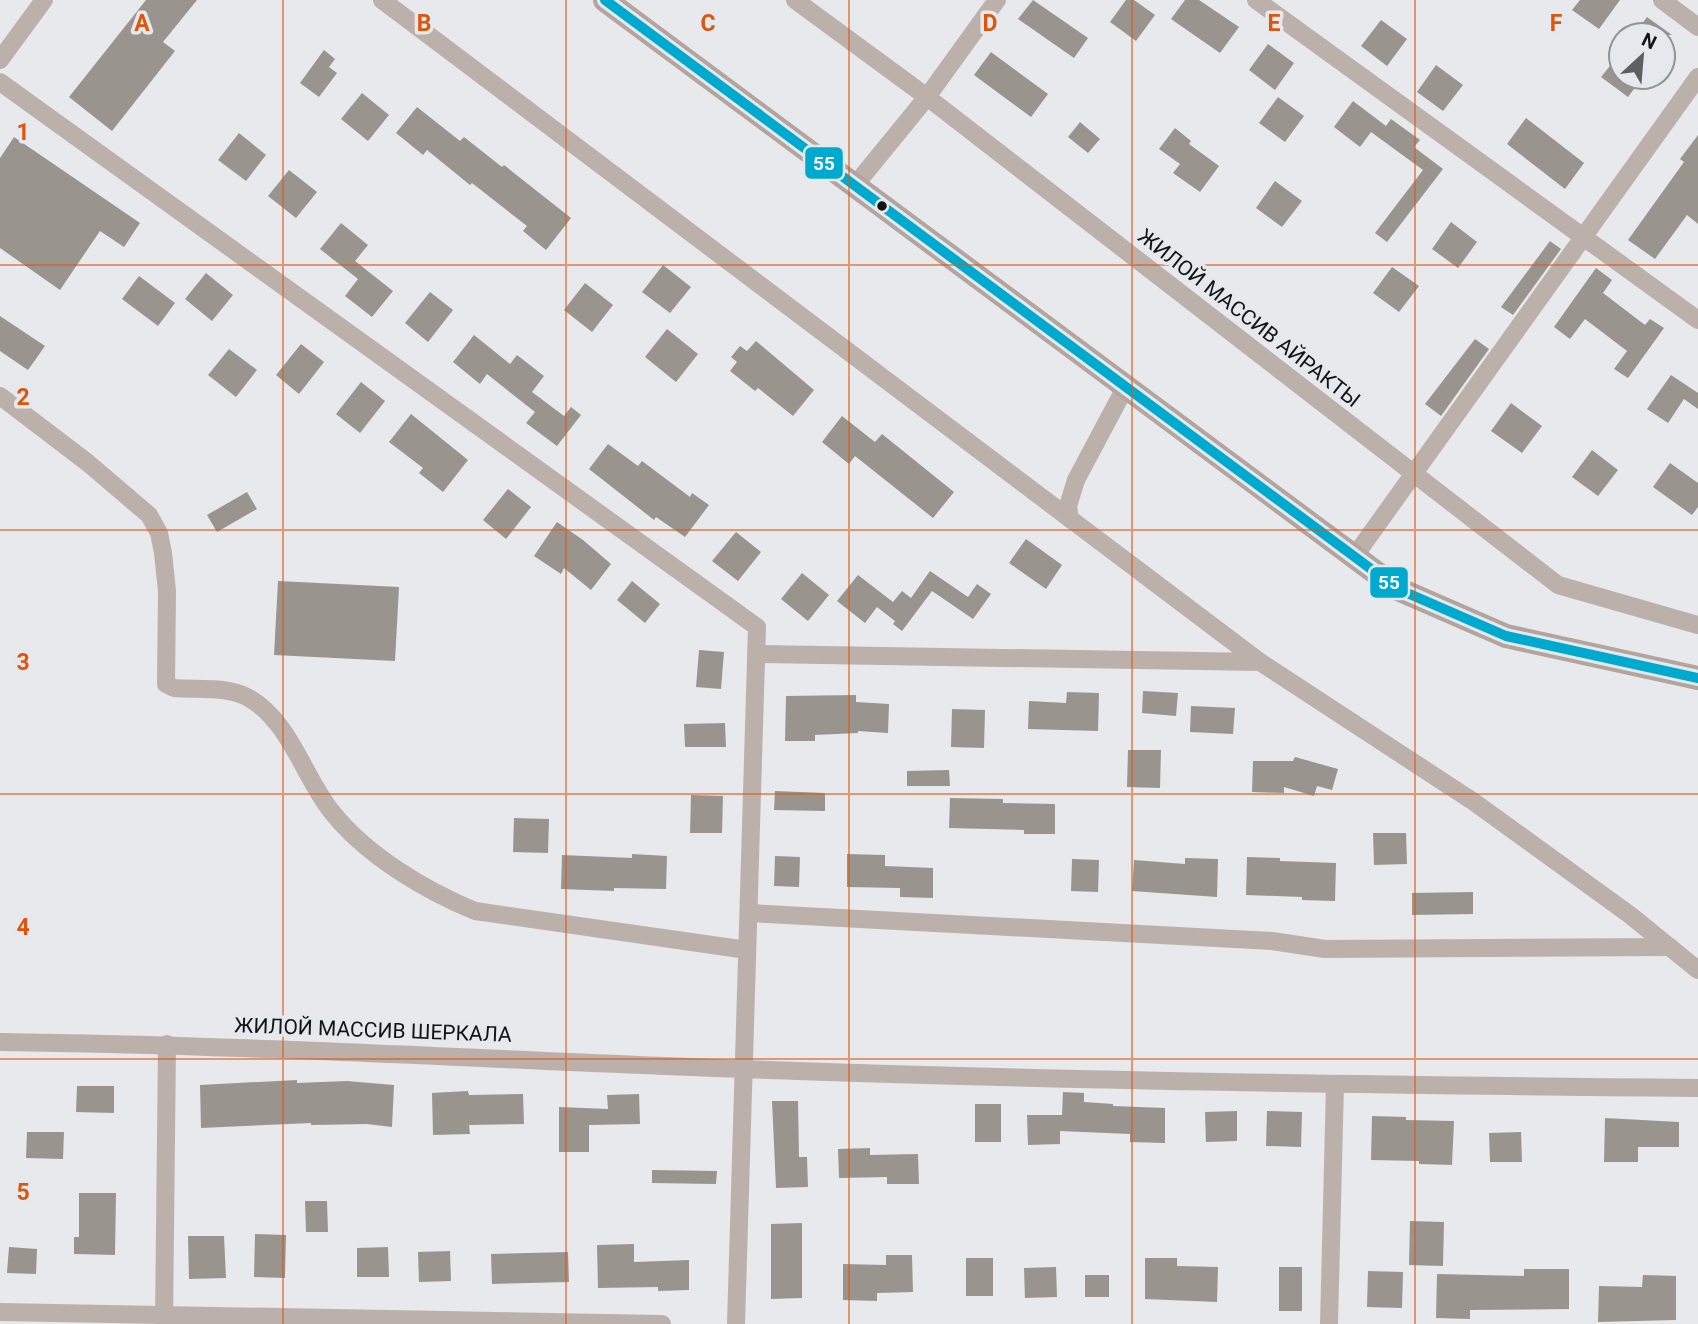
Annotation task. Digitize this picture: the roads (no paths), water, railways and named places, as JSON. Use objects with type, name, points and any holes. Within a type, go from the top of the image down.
[{"type":"main road","points":[[605,0],[1398,589],[1506,636],[1698,678]]},
{"type":"street","points":[[0,60],[44,0]]},
{"type":"street","points":[[382,0],[1259,662],[1474,802],[1630,915],[1698,970]]},
{"type":"street","name":"ЖИЛОЙ МАССИВ АЙРАКТЫ","points":[[795,0],[927,97],[1558,585],[1698,625]]},
{"type":"street","points":[[856,184],[927,97],[997,0]]},
{"type":"street","points":[[1256,0],[1698,320]]},
{"type":"street","points":[[1662,0],[1698,27]]},
{"type":"street","points":[[1354,556],[1698,78]]},
{"type":"street","points":[[0,82],[757,627],[736,1324]]},
{"type":"street","points":[[1070,519],[1068,506],[1076,480],[1126,386]]},
{"type":"street","points":[[0,396],[88,463],[149,515],[159,533],[167,591],[166,684],[174,688],[229,691],[248,697],[271,718],[290,741],[331,811],[362,845],[442,897],[475,911],[747,950]]},
{"type":"street","points":[[757,654],[1259,662]]},
{"type":"street","points":[[749,913],[1272,941],[1325,949],[1670,947]]},
{"type":"street","name":"ЖИЛОЙ МАССИВ ШЕРКАЛА","points":[[0,1042],[167,1044],[745,1069],[1335,1084],[1698,1088]]},
{"type":"street","points":[[165,1320],[167,1044]]},
{"type":"street","points":[[1329,1324],[1335,1084]]},
{"type":"street","points":[[0,1312],[165,1320],[662,1324]]}]
